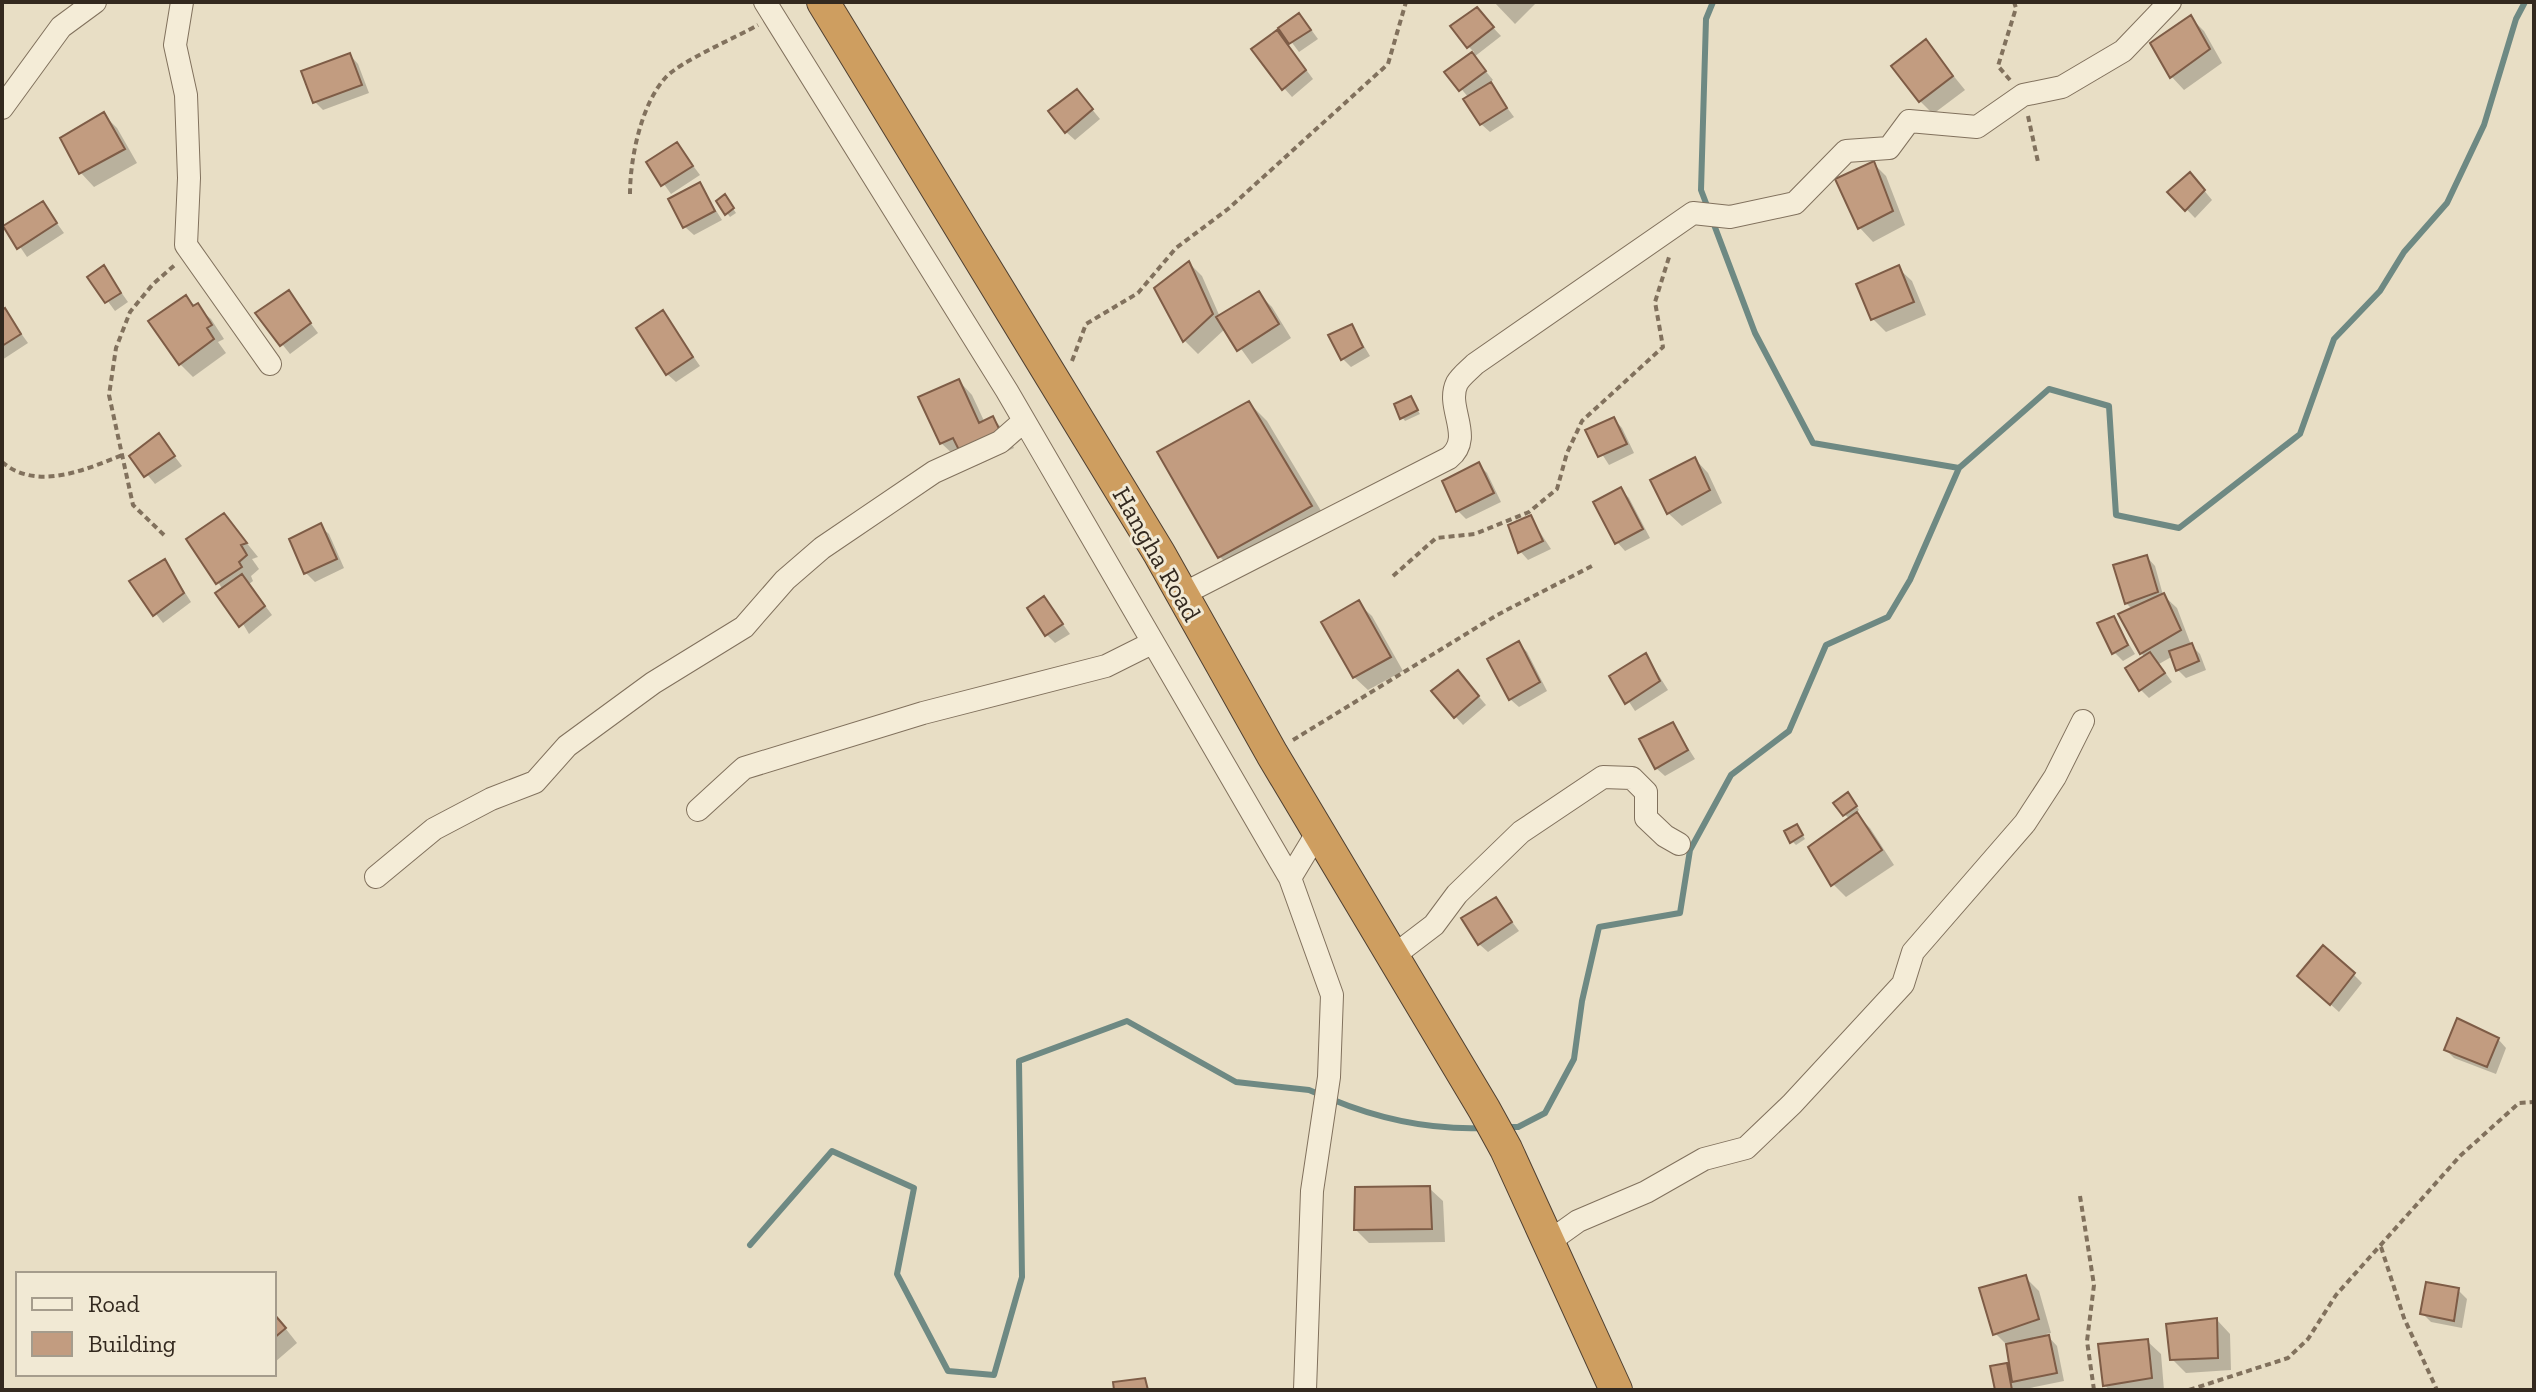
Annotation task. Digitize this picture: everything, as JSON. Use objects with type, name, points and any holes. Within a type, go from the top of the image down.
[{"type":"highway","name":"Hangha Road","points":[[823,2],[1159,553],[1272,754],[1484,1109],[1550,1241],[1616,1390]]},
{"type":"street","points":[[2,108],[61,27],[95,2]]},
{"type":"street","points":[[182,2],[175,45],[186,95],[189,178],[186,245],[270,364]]},
{"type":"street","points":[[1181,595],[1449,458],[1457,451],[1461,439],[1454,393],[1460,379],[1475,364],[1693,213],[1730,217],[1795,203],[1846,151],[1889,148],[1909,121],[1977,127],[2023,95],[2062,87],[2123,51],[2170,2]]},
{"type":"street","points":[[770,9],[1024,421],[1290,878],[1332,995],[1329,1077],[1312,1191],[1305,1390]]},
{"type":"street","points":[[376,877],[434,829],[491,799],[535,782],[567,746],[653,683],[744,627],[785,580],[822,548],[934,472],[1000,442],[1024,421]]},
{"type":"street","points":[[698,810],[744,768],[923,713],[1106,666],[1152,643]]},
{"type":"street","points":[[1550,1241],[1578,1221],[1646,1192],[1704,1159],[1746,1148],[1792,1104],[1903,984],[1913,952],[2025,823],[2055,777],[2083,721]]},
{"type":"street","points":[[1392,957],[1434,925],[1457,894],[1521,832],[1603,777],[1632,778],[1646,792],[1646,818],[1679,844]]},
{"type":"street","points":[[1290,878],[1319,830]]},
{"type":"path","points":[[1059,393],[1086,324],[1138,293],[1176,248],[1228,209],[1388,64],[1406,2]]},
{"type":"path","points":[[630,194],[630,171],[649,106],[667,76],[770,9]]},
{"type":"path","points":[[1393,576],[1436,538],[1475,534],[1529,512],[1557,489],[1567,453],[1582,421],[1663,347],[1655,302],[1671,251]]},
{"type":"path","points":[[164,535],[133,505],[125,454],[109,395],[116,348],[130,312],[153,284],[192,253]]},
{"type":"path","points":[[2,462],[25,475],[52,478],[125,454]]},
{"type":"path","points":[[1272,754],[1497,615],[1592,566]]},
{"type":"path","points":[[2189,1390],[2288,1358],[2308,1339],[2336,1295],[2460,1156],[2519,1103],[2534,1102]]},
{"type":"path","points":[[2080,1196],[2094,1285],[2087,1341],[2094,1390]]},
{"type":"path","points":[[2381,1247],[2404,1318],[2437,1390]]},
{"type":"building","points":[[1477,7],[1494,27],[1467,48],[1450,26]]},
{"type":"building","points":[[1299,13],[1311,30],[1289,44],[1278,28]]},
{"type":"building","points":[[2191,15],[2210,49],[2170,78],[2150,43]]},
{"type":"building","points":[[1277,30],[1306,70],[1282,90],[1251,49]]},
{"type":"building","points":[[1926,39],[1953,76],[1919,102],[1891,66]]},
{"type":"building","points":[[1472,52],[1486,71],[1459,91],[1444,72]]},
{"type":"building","points":[[350,53],[362,85],[313,103],[301,71]]},
{"type":"building","points":[[1491,82],[1507,108],[1480,125],[1463,99]]},
{"type":"building","points":[[1077,89],[1093,109],[1065,133],[1048,111]]},
{"type":"building","points":[[104,112],[125,149],[79,174],[60,138]]},
{"type":"building","points":[[677,142],[693,166],[661,186],[646,162]]},
{"type":"building","points":[[1874,161],[1893,211],[1858,229],[1835,179]]},
{"type":"building","points":[[2190,172],[2205,190],[2185,211],[2167,192]]},
{"type":"building","points":[[700,182],[715,211],[683,228],[668,199]]},
{"type":"building","points":[[725,194],[734,208],[725,215],[716,201]]},
{"type":"building","points":[[43,201],[57,223],[17,249],[3,226]]},
{"type":"building","points":[[1189,261],[1213,314],[1183,342],[1154,288]]},
{"type":"building","points":[[104,265],[121,293],[105,303],[87,277]]},
{"type":"building","points":[[1899,265],[1914,302],[1871,320],[1856,284]]},
{"type":"building","points":[[289,290],[311,323],[280,346],[255,313]]},
{"type":"building","points":[[1259,291],[1279,324],[1237,351],[1216,317]]},
{"type":"building","points":[[186,295],[193,306],[198,303],[212,325],[207,328],[214,339],[179,365],[148,321]]},
{"type":"building","points":[[5,308],[21,334],[2,346],[2,310]]},
{"type":"building","points":[[663,310],[693,357],[666,375],[636,328]]},
{"type":"building","points":[[1352,324],[1363,347],[1341,360],[1328,335]]},
{"type":"building","points":[[959,379],[979,423],[993,416],[1002,435],[961,454],[953,438],[940,444],[918,397]]},
{"type":"building","points":[[1411,396],[1418,410],[1400,419],[1394,404]]},
{"type":"building","points":[[1249,401],[1312,506],[1218,558],[1157,452]]},
{"type":"building","points":[[1614,417],[1627,444],[1598,457],[1585,430]]},
{"type":"building","points":[[159,433],[175,456],[144,477],[129,456]]},
{"type":"building","points":[[1695,457],[1710,490],[1667,514],[1650,480]]},
{"type":"building","points":[[1479,462],[1494,493],[1456,512],[1442,481]]},
{"type":"building","points":[[1621,487],[1643,529],[1615,544],[1593,502]]},
{"type":"building","points":[[224,513],[247,543],[241,545],[247,555],[239,562],[242,567],[216,584],[186,539]]},
{"type":"building","points":[[1531,515],[1543,541],[1518,553],[1508,525]]},
{"type":"building","points":[[321,523],[337,559],[304,574],[289,539]]},
{"type":"building","points":[[2147,555],[2158,592],[2125,604],[2113,565]]},
{"type":"building","points":[[165,559],[184,593],[153,616],[129,581]]},
{"type":"building","points":[[242,574],[265,606],[239,627],[215,593]]},
{"type":"building","points":[[2164,593],[2181,630],[2140,654],[2118,614]]},
{"type":"building","points":[[1044,596],[1063,624],[1045,636],[1027,608]]},
{"type":"building","points":[[1359,600],[1391,657],[1353,678],[1321,622]]},
{"type":"building","points":[[2114,616],[2128,645],[2112,654],[2097,623]]},
{"type":"building","points":[[1519,641],[1540,682],[1509,700],[1487,659]]},
{"type":"building","points":[[2192,643],[2199,661],[2176,671],[2169,651]]},
{"type":"building","points":[[2150,652],[2165,673],[2139,691],[2125,668]]},
{"type":"building","points":[[1646,653],[1660,681],[1625,704],[1609,676]]},
{"type":"building","points":[[1458,670],[1479,696],[1454,718],[1431,691]]},
{"type":"building","points":[[1673,722],[1688,750],[1655,769],[1639,739]]},
{"type":"building","points":[[1848,792],[1857,806],[1843,816],[1833,803]]},
{"type":"building","points":[[1857,812],[1882,850],[1831,886],[1808,847]]},
{"type":"building","points":[[1797,824],[1803,835],[1790,843],[1784,831]]},
{"type":"building","points":[[1496,897],[1512,922],[1478,945],[1461,918]]},
{"type":"building","points":[[2323,945],[2355,973],[2330,1005],[2297,976]]},
{"type":"building","points":[[2457,1018],[2499,1038],[2487,1067],[2444,1050]]},
{"type":"building","points":[[1430,1186],[1432,1229],[1354,1230],[1355,1187]]},
{"type":"building","points":[[2026,1275],[2039,1319],[1993,1335],[1979,1288]]},
{"type":"building","points":[[2426,1282],[2459,1288],[2454,1321],[2420,1314]]},
{"type":"building","points":[[276,1316],[286,1328],[276,1336]]},
{"type":"building","points":[[2217,1318],[2218,1358],[2170,1360],[2166,1324]]},
{"type":"building","points":[[2049,1335],[2057,1373],[2012,1382],[2006,1344]]},
{"type":"building","points":[[2148,1339],[2152,1378],[2103,1386],[2098,1344]]},
{"type":"building","points":[[2007,1363],[2012,1390],[1995,1390],[1990,1366]]},
{"type":"building","points":[[1145,1378],[1148,1390],[1114,1390],[1113,1382]]},
{"type":"waterway","points":[[1709,211],[1701,190],[1706,19],[1713,2]]},
{"type":"waterway","points":[[1507,1127],[1518,1127],[1545,1113],[1574,1059],[1582,1001],[1599,927],[1680,913],[1690,850],[1731,775],[1789,731],[1826,645],[1888,617],[1910,580],[1959,468],[2049,389],[2109,406],[2116,515],[2179,528],[2300,434],[2334,339],[2380,291],[2404,252],[2447,203],[2484,125],[2516,19],[2525,2]]},
{"type":"waterway","points":[[1713,222],[1755,333],[1813,443],[1959,468]]},
{"type":"waterway","points":[[750,1245],[832,1151],[914,1188],[897,1274],[948,1371],[994,1375],[1022,1277],[1019,1061],[1127,1021],[1236,1082],[1309,1090],[1321,1095]]},
{"type":"waterway","points":[[1331,1099],[1406,1122],[1484,1128]]}]
